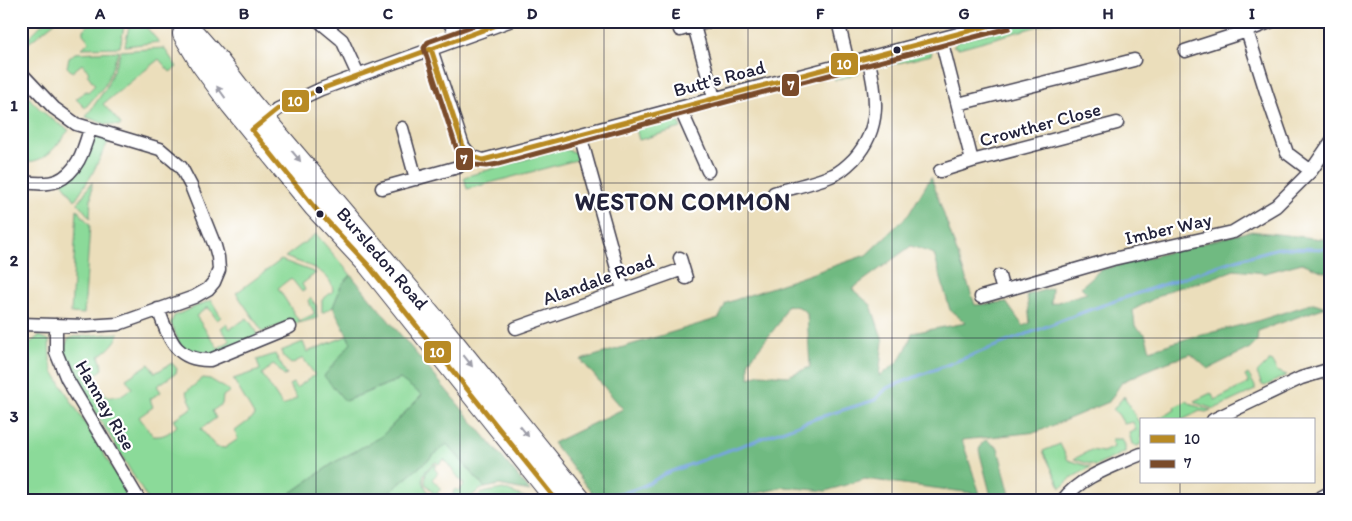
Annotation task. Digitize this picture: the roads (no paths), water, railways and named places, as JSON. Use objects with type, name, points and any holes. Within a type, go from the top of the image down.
[{"type":"main road","name":"Bursledon Road","points":[[179,21],[186,40],[231,105],[258,124],[440,325],[580,500]]},
{"type":"main road","name":"Bursledon Road","points":[[258,124],[314,207],[368,265],[556,500]]},
{"type":"street","points":[[319,21],[342,40],[358,75]]},
{"type":"street","points":[[448,21],[458,39]]},
{"type":"street","points":[[258,124],[287,104],[358,75],[509,21]]},
{"type":"street","points":[[680,30],[710,21]]},
{"type":"street","points":[[838,21],[848,63]]},
{"type":"street","name":"Butt's Road","points":[[471,156],[483,160],[1007,21]]},
{"type":"street","points":[[1185,51],[1272,21]]},
{"type":"street","points":[[694,26],[714,98]]},
{"type":"street","points":[[1247,31],[1287,153],[1311,171]]},
{"type":"street","name":"Crowther Close","points":[[941,39],[972,161]]},
{"type":"street","points":[[382,188],[458,167],[471,156],[464,146],[431,49]]},
{"type":"street","points":[[776,203],[774,193],[835,175],[847,166],[865,143],[874,117],[876,102],[874,80],[868,58]]},
{"type":"street","points":[[958,104],[1134,60]]},
{"type":"street","points":[[21,73],[54,108],[76,124],[160,148],[181,167],[191,186],[218,257],[218,270],[214,282],[208,289],[194,297],[118,324],[101,326],[21,324]]},
{"type":"street","points":[[680,108],[708,171]]},
{"type":"street","name":"Crowther Close","points":[[940,171],[1117,123]]},
{"type":"street","points":[[402,128],[416,179]]},
{"type":"street","points":[[21,182],[41,183],[56,181],[65,175],[75,166],[82,155],[90,129]]},
{"type":"street","points":[[580,134],[623,290]]},
{"type":"street","name":"Imber Way","points":[[981,297],[1113,259],[1233,232],[1276,206],[1311,171],[1331,142]]},
{"type":"street","name":"Alandale Road","points":[[522,322],[623,290],[683,268]]},
{"type":"street","points":[[999,276],[1002,291]]},
{"type":"street","points":[[158,309],[170,339],[178,351],[197,360],[210,360],[290,327]]},
{"type":"street","name":"Hannay Rise","points":[[56,325],[56,352],[67,379],[139,500]]},
{"type":"street","points":[[1217,418],[1301,378],[1331,370]]},
{"type":"street","points":[[1063,500],[1071,490],[1083,481],[1140,454]]},
{"type":"street","points":[[1316,500],[1331,492]]},
{"type":"waterway","points":[[611,494],[632,490],[652,482],[664,474],[817,418],[875,400],[887,388],[1089,310],[1226,263],[1278,248],[1331,249]]},
{"type":"district","name":"WESTON COMMON","points":[[683,202]]}]
